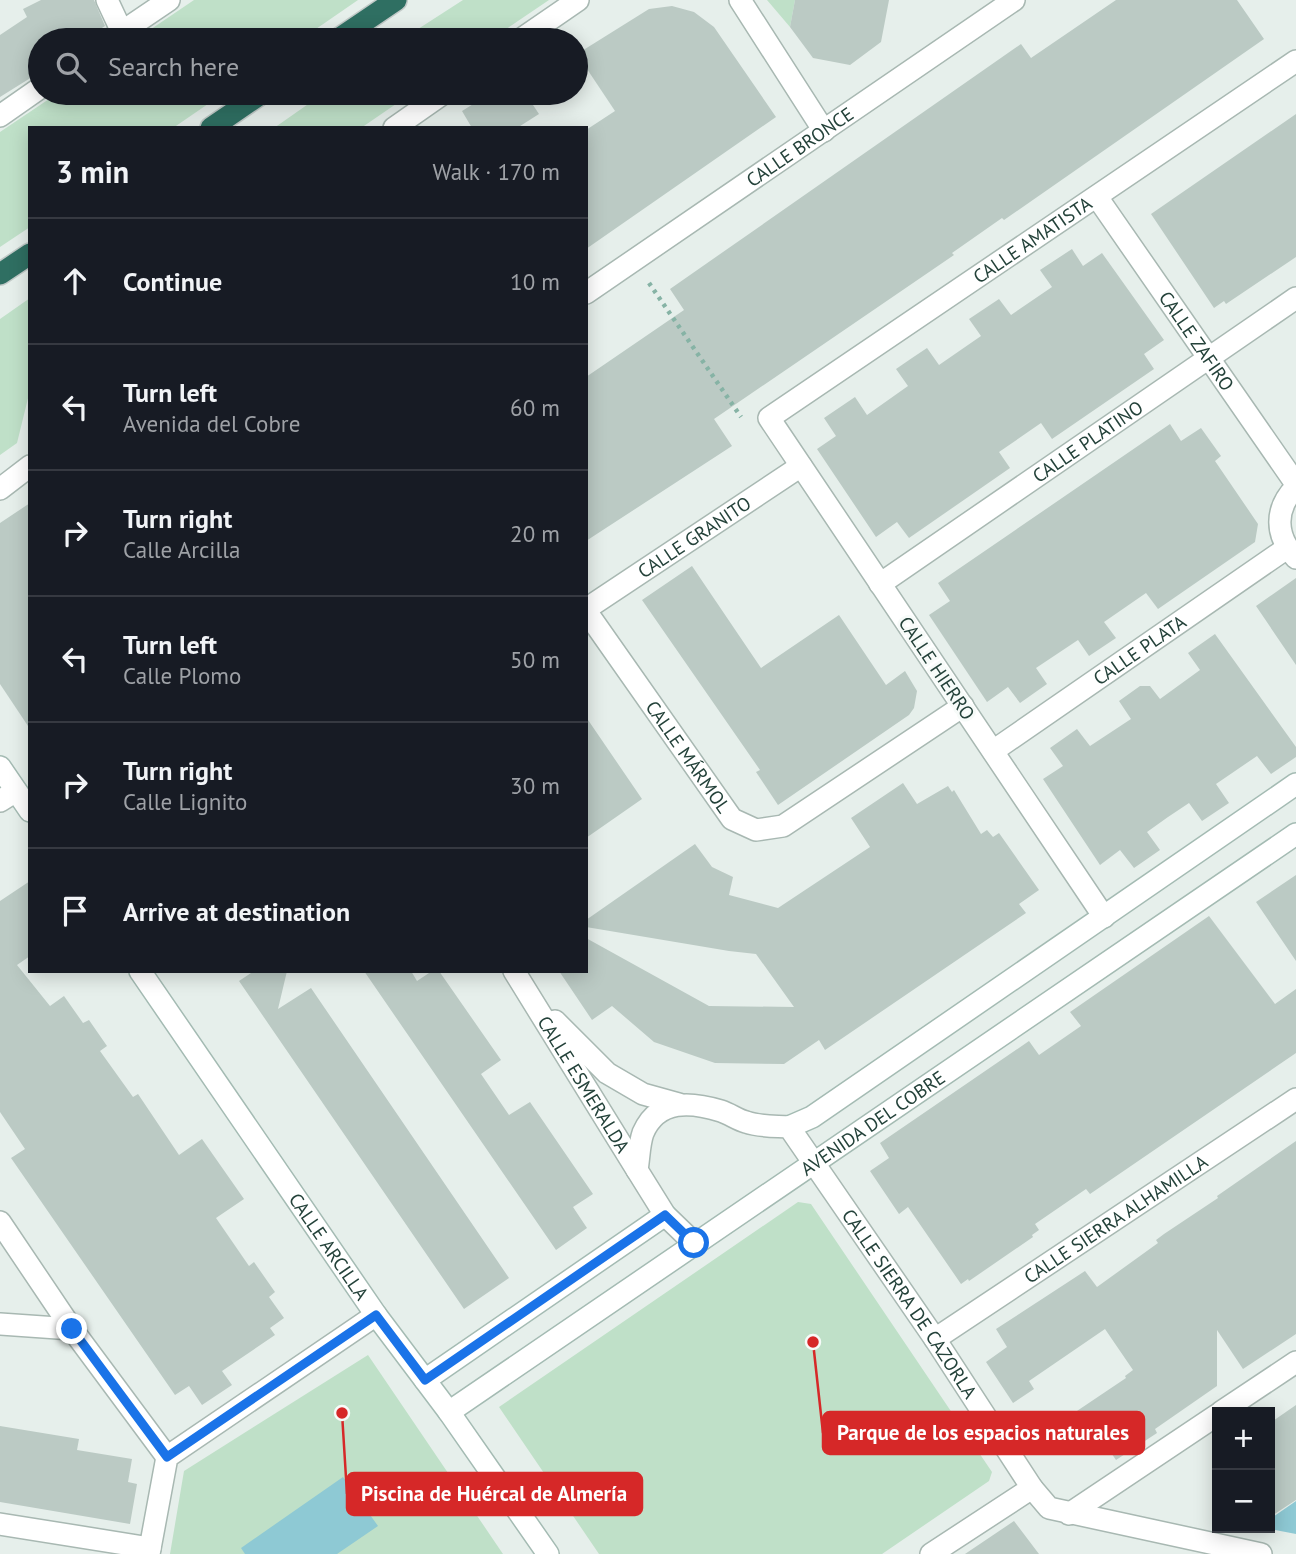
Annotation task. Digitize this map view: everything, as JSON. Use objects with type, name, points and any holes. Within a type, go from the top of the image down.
[{"type":"highway","points":[[355,28],[396,0]]},
{"type":"highway","points":[[214,126],[245,105]]},
{"type":"highway","points":[[0,274],[28,255]]},
{"type":"street","points":[[107,0],[114,28]]},
{"type":"street","points":[[128,28],[169,0]]},
{"type":"street","points":[[537,28],[578,0]]},
{"type":"street","points":[[740,0],[824,131]]},
{"type":"street","name":"CALLE BRONCE","points":[[588,292],[1014,0]]},
{"type":"street","name":"CALLE AMATISTA","points":[[769,418],[1296,61]]},
{"type":"street","points":[[0,116],[28,96]]},
{"type":"street","points":[[397,126],[427,105]]},
{"type":"street","name":"CALLE ZAFIRO","points":[[1097,197],[1296,486]]},
{"type":"street","name":"CALLE PLATINO","points":[[880,584],[1296,299]]},
{"type":"street","name":"CALLE HIERRO","points":[[769,418],[1104,917]]},
{"type":"street","name":"CALLE GRANITO","points":[[588,609],[801,466]]},
{"type":"street","points":[[0,489],[28,468]]},
{"type":"street","points":[[1291,553],[1279,528],[1280,513],[1287,496],[1296,486]]},
{"type":"street","name":"CALLE PLATA","points":[[993,751],[1291,553]]},
{"type":"street","name":"CALLE MÁRMOL","points":[[588,613],[732,819],[756,830],[783,826],[963,706]]},
{"type":"street","points":[[0,767],[8,796],[28,810]]},
{"type":"street","name":"AVENIDA DEL COBRE","points":[[789,1127],[811,1117],[1296,784]]},
{"type":"street","name":"AVENIDA DEL COBRE","points":[[449,1412],[1296,834]]},
{"type":"street","name":"CALLE ARCILLA","points":[[141,973],[376,1315],[449,1412],[548,1554]]},
{"type":"street","name":"CALLE ESMERALDA","points":[[515,973],[665,1215],[694,1243]]},
{"type":"street","name":"CALLE ESMERALDA","points":[[532,998],[607,1073],[643,1094],[724,1112],[747,1123],[789,1127]]},
{"type":"street","name":"CALLE SIERRA ALHAMILLA","points":[[935,1339],[1296,1099]]},
{"type":"street","points":[[637,1170],[642,1135],[650,1120],[663,1109],[679,1104]]},
{"type":"street","name":"CALLE SIERRA DE CAZORLA","points":[[789,1127],[935,1339],[1032,1488],[1049,1508],[1261,1554]]},
{"type":"street","points":[[425,1380],[665,1215]]},
{"type":"street","points":[[0,1222],[72,1329],[167,1457]]},
{"type":"street","points":[[0,1524],[149,1551],[167,1457],[376,1315]]},
{"type":"street","points":[[0,1324],[72,1329]]},
{"type":"street","points":[[1228,1407],[1296,1362]]},
{"type":"street","points":[[1069,1514],[1212,1418]]},
{"type":"street","points":[[931,1554],[1032,1488]]},
{"type":"path","points":[[634,261],[742,418],[769,418]]},
{"type":"green space","points":[[194,0],[358,0],[317,28],[153,28]]},
{"type":"green space","points":[[463,0],[549,0],[508,28],[420,28]]},
{"type":"green space","points":[[767,0],[795,0],[790,27]]},
{"type":"green space","points":[[40,105],[207,105],[176,126],[28,126],[28,228],[0,247],[0,132]]},
{"type":"green space","points":[[307,105],[395,105],[364,126],[277,126]]},
{"type":"green space","points":[[28,299],[28,398],[17,443],[0,455],[0,319]]},
{"type":"green space","points":[[798,1202],[811,1204],[992,1472],[989,1481],[882,1554],[599,1554],[499,1407]]},
{"type":"green space","points":[[368,1355],[503,1554],[170,1554],[184,1471]]},
{"type":"water","points":[[343,1477],[378,1526],[337,1554],[245,1554],[241,1548]]},
{"type":"water","points":[[1296,1501],[1296,1534],[1275,1530],[1275,1516]]},
{"type":"building","points":[[41,0],[94,0],[105,26],[28,28],[28,80],[0,97],[0,35],[27,17],[23,9]]},
{"type":"building","points":[[795,0],[889,0],[881,42],[850,65],[813,58],[790,27]]},
{"type":"building","points":[[1116,0],[1237,0],[1264,39],[714,419],[732,446],[588,540],[588,376],[684,310],[670,289],[1021,44],[1031,58]]},
{"type":"building","points":[[672,6],[694,12],[714,27],[776,117],[588,248],[588,129],[615,111],[588,70],[588,47],[649,9]]},
{"type":"building","points":[[472,105],[533,105],[539,114],[520,126],[471,126],[462,111]]},
{"type":"building","points":[[1296,114],[1296,257],[1226,304],[1224,301],[1214,308],[1151,214]]},
{"type":"building","points":[[1072,249],[1083,266],[1102,253],[1164,340],[1144,354],[1154,369],[1052,439],[1041,423],[999,452],[1010,468],[909,538],[897,522],[876,537],[817,449],[836,436],[824,418],[855,397],[867,415],[908,386],[896,369],[927,348],[939,365],[981,336],[969,319],[999,299],[1011,315],[1052,287],[1040,270]]},
{"type":"building","points":[[1170,424],[1181,441],[1201,428],[1221,456],[1215,461],[1258,524],[1255,542],[1158,609],[1146,593],[1104,622],[1116,638],[1089,656],[1078,640],[1036,668],[1047,684],[1020,703],[1008,687],[987,702],[929,615],[950,601],[938,583]]},
{"type":"building","points":[[28,504],[28,726],[0,684],[0,523]]},
{"type":"building","points":[[692,566],[761,668],[839,615],[886,685],[905,671],[917,691],[914,708],[909,715],[778,805],[756,772],[760,770],[642,600]]},
{"type":"building","points":[[1296,578],[1296,665],[1256,606]]},
{"type":"building","points":[[1215,634],[1296,747],[1296,757],[1271,774],[1257,756],[1216,784],[1229,803],[1202,821],[1189,803],[1168,817],[1147,832],[1160,850],[1134,868],[1120,850],[1100,865],[1043,779],[1063,766],[1050,748],[1077,729],[1090,746],[1131,719],[1119,701],[1140,686],[1150,686],[1160,699],[1200,670],[1188,653]]},
{"type":"building","points":[[588,720],[642,799],[588,837]]},
{"type":"building","points":[[903,783],[917,804],[948,786],[952,792],[954,790],[981,834],[987,830],[993,837],[999,833],[1039,890],[1019,904],[1026,913],[825,1050],[819,1040],[784,1064],[715,1063],[654,1042],[612,1006],[592,1020],[560,973],[588,973],[588,939],[709,1006],[794,1007],[756,954],[588,927],[588,919],[695,844],[712,867],[733,877],[729,895],[778,908],[870,847],[851,818]]},
{"type":"building","points":[[1296,875],[1296,961],[1256,902]]},
{"type":"building","points":[[28,882],[28,957],[17,965],[50,1006],[64,996],[83,1023],[89,1020],[107,1046],[100,1051],[133,1097],[138,1094],[179,1155],[202,1139],[244,1199],[216,1218],[249,1266],[254,1262],[275,1292],[269,1297],[284,1318],[270,1328],[275,1335],[222,1371],[232,1385],[202,1405],[189,1386],[175,1395],[11,1158],[25,1149],[0,1112],[0,901]]},
{"type":"building","points":[[1209,916],[1275,1004],[1296,989],[1296,1053],[1090,1194],[1086,1189],[1035,1224],[1039,1230],[1033,1237],[961,1284],[908,1207],[899,1214],[870,1171],[889,1158],[880,1143],[1029,1041],[1039,1055],[1081,1026],[1070,1012]]},
{"type":"building","points":[[251,973],[287,973],[278,1009],[311,988],[509,1278],[464,1309],[239,981]]},
{"type":"building","points":[[365,973],[412,973],[417,981],[429,973],[440,973],[501,1060],[481,1074],[509,1115],[530,1102],[593,1194],[573,1207],[587,1228],[556,1250]]},
{"type":"building","points":[[1296,1141],[1296,1334],[1243,1369],[1217,1330],[1217,1386],[1155,1429],[1157,1433],[1116,1460],[1105,1444],[1089,1455],[1071,1428],[1074,1426],[1068,1417],[1126,1378],[1133,1370],[1105,1329],[1029,1381],[1034,1389],[1013,1403],[986,1362],[1007,1347],[996,1329],[1085,1271],[1097,1287],[1158,1243],[1156,1240],[1164,1234]]},
{"type":"building","points":[[1296,1405],[1296,1500],[1275,1514],[1275,1470],[1275,1420]]},
{"type":"building","points":[[0,1426],[79,1439],[77,1450],[132,1459],[128,1482],[137,1484],[130,1524],[0,1502]]},
{"type":"building","points":[[1014,1521],[1039,1554],[965,1554]]},
{"type":"place","name":"Parque de los espacios naturales","points":[[813,1342]]},
{"type":"place","name":"Piscina de Huércal de Almería","points":[[342,1413]]},
{"type":"route","points":[[72,1329],[167,1457],[376,1315],[425,1380],[665,1215],[694,1243]]}]
